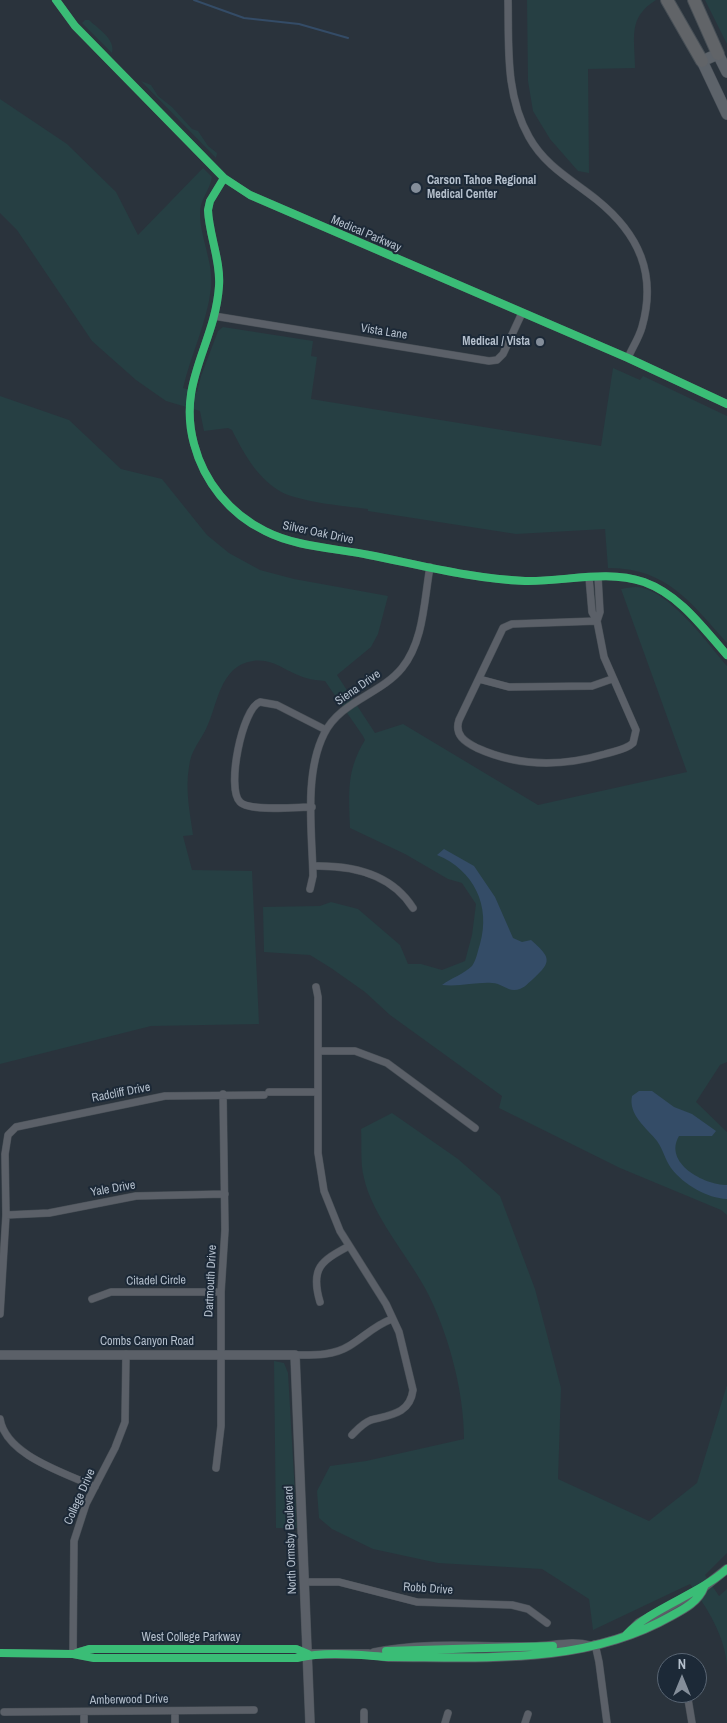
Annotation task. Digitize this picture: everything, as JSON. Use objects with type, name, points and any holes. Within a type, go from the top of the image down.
[{"type":"highway","points":[[667,0],[702,61]]},
{"type":"highway","points":[[694,0],[718,54]]},
{"type":"main road","points":[[727,72],[718,54],[702,61],[727,114]]},
{"type":"street","name":"Medical Parkway","points":[[56,0],[75,26],[224,178],[270,205],[628,358],[727,404]]},
{"type":"street","points":[[508,0],[510,82],[517,112],[529,138],[542,156],[561,175],[598,201],[627,230],[637,244],[644,264],[646,307],[642,328],[628,358]]},
{"type":"street","name":"Silver Oak Drive","points":[[224,178],[210,201],[208,210],[220,285],[214,316],[196,368],[190,406],[190,429],[194,446],[206,475],[216,491],[245,519],[265,531],[285,539],[430,567],[512,580],[589,577],[630,578],[661,590],[676,599],[727,655]]},
{"type":"street","name":"Vista Lane","points":[[214,316],[497,360],[503,354],[522,313]]},
{"type":"street","name":"Siena Drive","points":[[310,889],[313,866],[313,767],[326,730],[335,718],[350,706],[391,678],[408,658],[418,635],[430,567]]},
{"type":"street","points":[[589,577],[592,612],[597,621],[601,648],[612,679],[636,730],[633,743],[628,747],[585,760],[548,764],[525,763],[504,758],[468,744],[460,737],[458,723],[501,631],[506,626],[512,624],[597,621]]},
{"type":"street","points":[[597,621],[600,612],[598,577]]},
{"type":"street","points":[[478,678],[509,687],[592,686],[612,679]]},
{"type":"street","points":[[312,807],[254,808],[242,804],[236,796],[236,756],[250,709],[260,702],[277,705],[326,730]]},
{"type":"street","points":[[313,866],[347,866],[368,873],[406,897],[413,908]]},
{"type":"street","points":[[316,987],[318,997],[318,1153],[324,1191],[330,1210],[349,1246],[386,1304],[400,1332],[413,1390],[412,1398],[400,1412],[363,1424],[352,1435]]},
{"type":"street","points":[[318,1051],[355,1051],[387,1063],[475,1128]]},
{"type":"street","name":"Radcliff Drive","points":[[0,1314],[6,1215],[5,1154],[8,1134],[21,1124],[166,1096],[318,1092]]},
{"type":"street","name":"Dartmouth Drive","points":[[216,1468],[221,1426],[221,1292],[225,1194],[223,1094]]},
{"type":"street","name":"Yale Drive","points":[[6,1215],[48,1213],[136,1196],[225,1194]]},
{"type":"street","points":[[320,1302],[315,1286],[319,1267],[327,1258],[349,1246]]},
{"type":"street","name":"Citadel Circle","points":[[92,1299],[111,1292],[221,1292]]},
{"type":"street","points":[[295,1355],[336,1352],[348,1346],[372,1328],[392,1319]]},
{"type":"street","name":"College Drive","points":[[73,1654],[74,1541],[78,1524],[115,1448],[125,1422],[126,1354]]},
{"type":"street","name":"Combs Canyon Road","points":[[0,1355],[295,1355]]},
{"type":"street","name":"North Ormsby Boulevard","points":[[295,1355],[306,1582],[310,1723]]},
{"type":"street","points":[[0,1419],[8,1440],[15,1447],[95,1487]]},
{"type":"street","name":"West College Parkway","points":[[0,1653],[73,1654],[94,1658],[296,1658],[308,1654],[368,1654],[403,1648],[540,1647],[572,1643],[592,1645],[626,1635],[639,1622],[704,1588],[727,1569]]},
{"type":"street","name":"Robb Drive","points":[[306,1582],[339,1582],[417,1602],[512,1605],[528,1609],[546,1623]]},
{"type":"street","points":[[592,1645],[599,1662],[607,1723]]},
{"type":"street","points":[[689,1703],[692,1723]]},
{"type":"street","name":"Amberwood Drive","points":[[4,1712],[254,1710]]},
{"type":"street","points":[[175,1711],[175,1723]]},
{"type":"street","points":[[84,1712],[84,1723]]},
{"type":"street","points":[[364,1712],[364,1723]]},
{"type":"street","points":[[445,1723],[448,1713]]},
{"type":"street","points":[[525,1723],[528,1714]]},
{"type":"green space","points":[[527,0],[656,0],[640,14],[637,22],[634,38],[635,68],[588,69],[589,173],[578,171],[550,139],[533,111],[528,81]]},
{"type":"green space","points":[[705,0],[727,0],[727,44]]},
{"type":"green space","points":[[85,20],[89,20],[109,39],[112,53],[82,23]]},
{"type":"green space","points":[[141,81],[151,85],[158,96],[172,107],[192,129],[198,131],[208,146],[217,153],[216,158]]},
{"type":"green space","points":[[0,99],[67,144],[116,192],[138,235],[203,168],[212,177],[200,208],[202,232],[211,269],[211,288],[206,314],[183,388],[197,392],[218,331],[223,327],[313,341],[311,356],[317,357],[311,399],[601,446],[613,368],[640,380],[643,376],[727,416],[727,643],[689,602],[662,581],[628,569],[608,568],[605,529],[516,534],[296,498],[278,490],[257,471],[232,430],[228,428],[204,431],[200,411],[166,401],[136,380],[92,341],[17,230],[0,213]]},
{"type":"green space","points":[[0,396],[69,420],[121,469],[162,479],[207,535],[229,553],[260,570],[294,579],[388,596],[378,634],[371,647],[337,675],[375,733],[403,724],[538,805],[687,772],[621,589],[636,587],[648,590],[661,597],[674,607],[698,632],[727,666],[727,1062],[720,1065],[696,1102],[727,1132],[727,1215],[721,1210],[620,1168],[499,1108],[502,1096],[390,1015],[365,992],[310,955],[264,952],[263,907],[320,906],[331,902],[358,909],[400,945],[408,964],[421,964],[442,970],[465,961],[472,935],[476,904],[462,883],[448,879],[405,854],[350,828],[350,782],[354,762],[365,740],[363,736],[325,681],[299,676],[280,666],[267,662],[253,661],[242,664],[226,678],[221,688],[206,729],[193,751],[190,761],[188,793],[193,835],[183,836],[192,870],[252,871],[259,1024],[151,1026],[0,1064]]},
{"type":"green space","points":[[392,1113],[458,1159],[500,1196],[535,1289],[561,1388],[558,1479],[649,1521],[697,1483],[727,1385],[727,1553],[705,1575],[719,1596],[727,1589],[727,1668],[726,1656],[719,1634],[709,1613],[690,1584],[593,1630],[589,1599],[542,1569],[438,1563],[373,1549],[332,1529],[319,1518],[317,1491],[330,1466],[366,1461],[464,1439],[458,1381],[441,1323],[418,1275],[374,1206],[364,1178],[361,1129]]},
{"type":"green space","points":[[274,1361],[284,1363],[288,1373],[297,1528],[276,1528]]},
{"type":"water","points":[[444,849],[474,866],[495,897],[513,938],[522,942],[531,940],[545,955],[547,959],[544,968],[522,988],[511,990],[492,983],[442,985],[472,966],[483,930],[481,903],[476,891],[470,880],[461,870],[437,855]]},
{"type":"water","points":[[639,1091],[652,1091],[674,1107],[692,1114],[716,1131],[712,1136],[679,1136],[676,1146],[677,1155],[688,1171],[697,1177],[727,1185],[727,1199],[696,1190],[682,1180],[671,1168],[659,1144],[639,1121],[633,1109],[632,1096]]},
{"type":"waterway","points":[[194,0],[244,18],[299,24],[348,38]]},
{"type":"cycle path","points":[[56,0],[75,26],[224,178],[250,195],[628,358],[727,404]]},
{"type":"cycle path","points":[[224,178],[210,201],[208,210],[218,267],[219,286],[211,327],[193,382],[190,401],[190,422],[194,444],[204,471],[230,506],[252,524],[290,541],[447,571],[505,580],[540,581],[615,576],[644,582],[669,595],[680,604],[700,623],[727,655]]},
{"type":"cycle path","points":[[626,1635],[648,1617],[702,1586],[727,1569]]},
{"type":"cycle path","points":[[0,1653],[73,1654],[94,1658],[297,1658],[331,1654],[389,1657],[533,1655],[569,1651],[604,1643],[638,1632],[686,1608],[698,1597],[704,1587]]},
{"type":"cycle path","points":[[386,1651],[553,1646]]},
{"type":"cycle path","points":[[76,1653],[89,1649],[296,1649],[308,1654]]},
{"type":"place","name":"Carson Tahoe Regional Medical Center","points":[[416,188]]},
{"type":"place","name":"Medical / Vista","points":[[540,342]]}]
